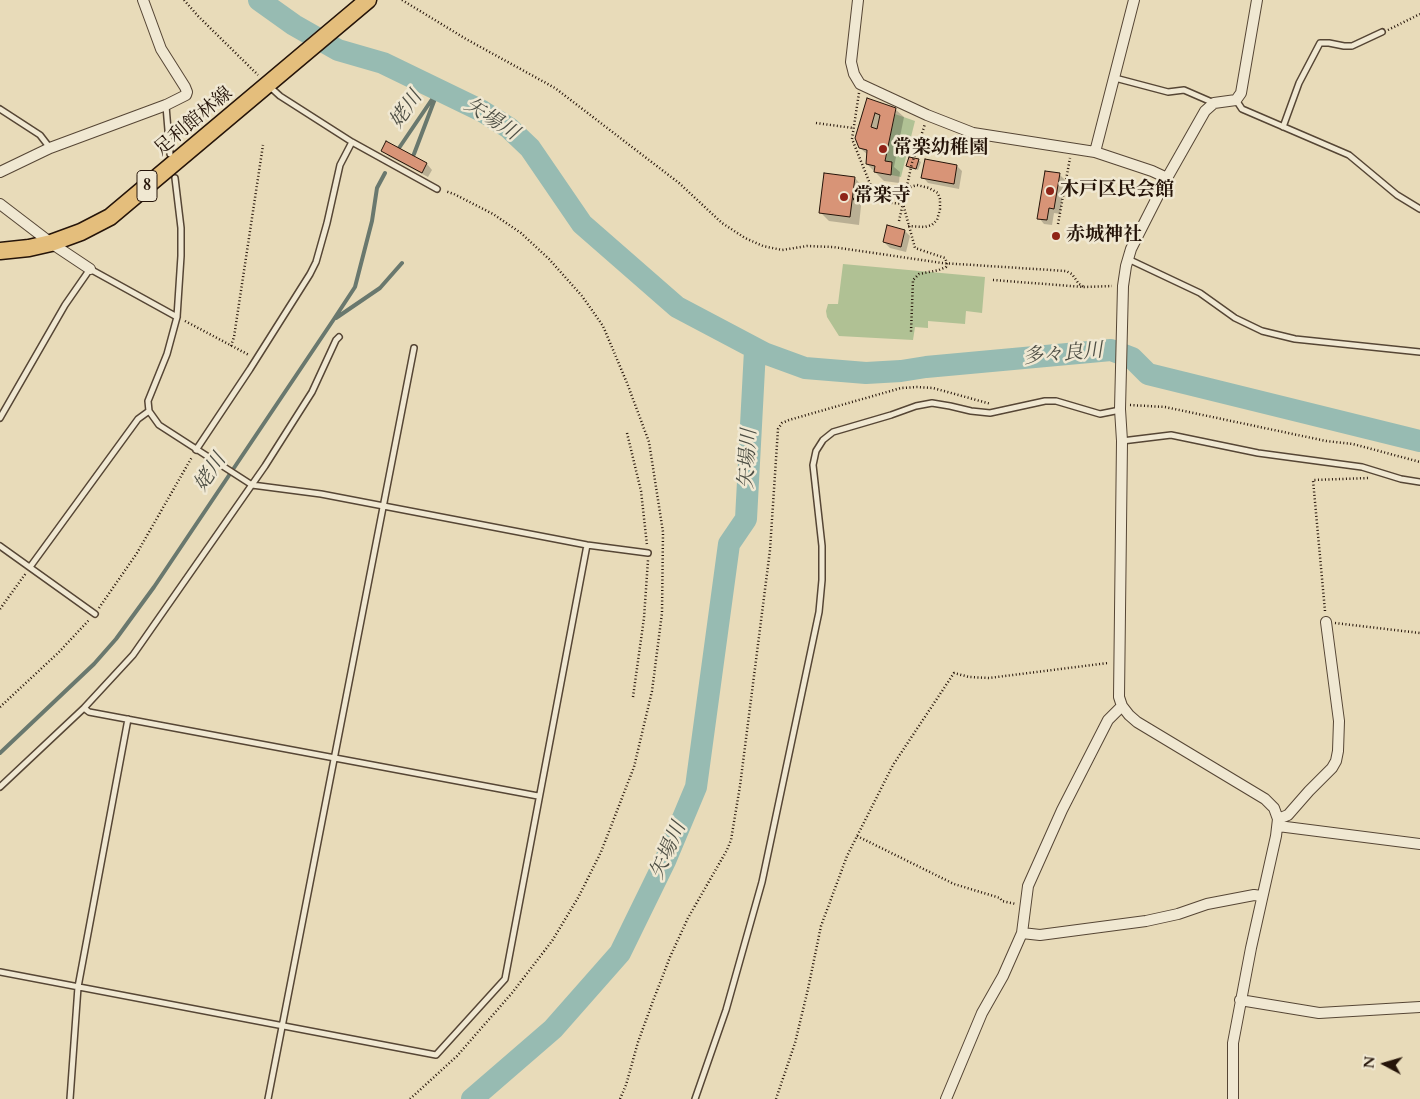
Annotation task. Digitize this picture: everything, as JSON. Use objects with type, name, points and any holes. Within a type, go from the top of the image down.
[{"type":"main road","name":"足利館林線","points":[[0,251],[29,248],[51,243],[81,232],[110,217],[268,82],[368,0]]},
{"type":"street","points":[[0,172],[50,148],[182,99],[186,95],[187,92],[160,49],[144,0]]},
{"type":"street","points":[[858,0],[850,62],[860,84],[927,115],[973,133],[1096,152],[1167,178]]},
{"type":"street","points":[[1096,152],[1134,0]]},
{"type":"street","points":[[1233,1099],[1233,1043],[1240,1000],[1278,823],[1274,808],[1265,799],[1137,722],[1122,706],[1119,697],[1122,332],[1124,286],[1131,249],[1167,178],[1205,110],[1214,103],[1236,100],[1241,92],[1257,0]]},
{"type":"street","points":[[0,204],[51,243],[90,269]]},
{"type":"street","points":[[1278,823],[1288,815],[1332,768],[1336,761],[1339,721],[1326,622]]},
{"type":"street","points":[[946,1099],[982,1013],[1022,933],[1028,886],[1062,810],[1108,720],[1122,706]]},
{"type":"street","points":[[1278,823],[1420,844]]},
{"type":"street","points":[[1022,933],[1033,936],[1146,921],[1178,914],[1207,904],[1254,895],[1261,896]]},
{"type":"street","points":[[1240,1000],[1319,1012],[1420,1007]]},
{"type":"lane","points":[[1283,127],[1300,83],[1320,43],[1352,46],[1382,32]]},
{"type":"lane","points":[[1115,78],[1168,92],[1184,90],[1214,103]]},
{"type":"lane","points":[[268,82],[280,96],[352,142],[437,189]]},
{"type":"lane","points":[[1236,100],[1242,109],[1349,155],[1397,195],[1420,208]]},
{"type":"lane","points":[[166,105],[170,154]]},
{"type":"lane","points":[[0,109],[40,135],[50,148]]},
{"type":"lane","points":[[199,451],[316,262],[340,165],[352,142]]},
{"type":"lane","points":[[175,178],[181,228],[177,317],[167,354],[148,401],[149,412],[159,425],[252,485],[321,494],[587,545],[648,553]]},
{"type":"lane","points":[[1128,259],[1200,293],[1235,318],[1262,331],[1294,339],[1420,352]]},
{"type":"lane","points":[[0,418],[65,305],[90,269],[177,317]]},
{"type":"lane","points":[[0,787],[84,708],[133,655],[252,485],[312,392],[339,337]]},
{"type":"lane","points":[[268,1099],[414,348]]},
{"type":"lane","points":[[695,1099],[726,1010],[762,882],[818,612],[822,580],[822,546],[813,465],[816,451],[823,440],[832,432],[916,406],[932,404],[990,413],[1045,401],[1056,401],[1100,414],[1121,406]]},
{"type":"lane","points":[[30,567],[138,419],[149,412]]},
{"type":"lane","points":[[1122,440],[1171,435],[1258,454],[1362,467],[1401,479],[1420,482]]},
{"type":"lane","points":[[0,972],[436,1055],[505,979],[538,796],[587,545]]},
{"type":"lane","points":[[0,546],[95,614]]},
{"type":"lane","points":[[84,708],[89,712],[538,796]]},
{"type":"lane","points":[[70,1099],[78,987],[128,718]]},
{"type":"path","points":[[184,0],[268,82]]},
{"type":"path","points":[[402,0],[466,39],[556,88],[679,183],[722,223],[745,238],[763,246],[782,250],[806,246],[833,246],[947,263],[1066,271],[1072,274],[1079,284],[1084,287]]},
{"type":"path","points":[[1382,32],[1420,14]]},
{"type":"path","points":[[860,84],[852,139],[877,202]]},
{"type":"path","points":[[899,221],[912,163],[927,115]]},
{"type":"path","points":[[816,123],[853,128]]},
{"type":"path","points":[[231,346],[234,337],[264,145]]},
{"type":"path","points":[[1058,224],[1072,149]]},
{"type":"path","points":[[907,188],[917,185],[929,188],[938,193],[940,199],[937,220],[932,225],[925,227],[908,226]]},
{"type":"path","points":[[410,1099],[457,1056],[512,993],[552,941],[602,852],[634,766],[652,691],[662,613],[663,532],[649,442],[627,382],[603,326],[582,296],[521,233],[493,214],[454,194],[437,189]]},
{"type":"path","points":[[852,199],[903,204]]},
{"type":"path","points":[[903,204],[915,248],[945,258],[947,263]]},
{"type":"path","points":[[910,332],[913,280],[919,274],[946,267],[947,263]]},
{"type":"path","points":[[993,280],[1084,287],[1124,286]]},
{"type":"path","points":[[177,317],[256,359]]},
{"type":"path","points":[[620,1099],[670,957],[688,918],[731,840],[742,776],[770,550],[778,429],[782,423],[789,420],[901,388],[933,388],[1009,410]]},
{"type":"path","points":[[1121,406],[1165,408],[1326,441],[1353,444],[1420,462]]},
{"type":"path","points":[[626,434],[641,492],[648,553],[644,618],[633,697]]},
{"type":"path","points":[[0,707],[58,653],[95,614],[137,553],[199,451]]},
{"type":"path","points":[[1369,478],[1313,480],[1326,622],[1420,633]]},
{"type":"path","points":[[0,609],[30,567]]},
{"type":"path","points":[[776,1099],[795,1043],[821,926],[847,856],[893,765],[954,673],[969,677],[988,678],[1120,661]]},
{"type":"path","points":[[857,836],[954,884],[1000,898],[1002,901],[1025,906]]},
{"type":"green space","points":[[895,114],[915,121],[901,177],[891,175],[892,163],[885,161]]},
{"type":"green space","points":[[843,264],[985,277],[982,313],[966,311],[965,324],[928,321],[928,328],[915,327],[913,340],[839,336],[827,317],[826,311],[828,304],[838,304]]},
{"type":"building","points":[[867,98],[896,108],[885,161],[892,162],[891,175],[874,172],[875,166],[866,164],[867,150],[859,148],[855,138]],"holes":[[[875,113],[880,115],[877,129],[871,127]]]},
{"type":"building","points":[[386,141],[427,163],[422,173],[381,151]]},
{"type":"building","points":[[909,157],[919,159],[916,169],[906,166]]},
{"type":"building","points":[[925,159],[957,165],[954,184],[921,178]]},
{"type":"building","name":"木戸区民会館","points":[[1045,171],[1060,173],[1054,209],[1049,208],[1047,220],[1037,219]]},
{"type":"building","points":[[824,173],[855,177],[850,217],[819,213]]},
{"type":"building","points":[[887,225],[905,230],[901,247],[883,242]]},
{"type":"waterway","name":"多々良川","points":[[259,0],[294,25],[338,50],[383,63],[482,111],[509,128],[530,148],[582,224],[677,307],[764,353],[805,368],[866,373],[1111,350],[1132,358],[1148,374],[1420,441]]},
{"type":"waterway","name":"姥川","points":[[399,148],[439,89]]},
{"type":"waterway","points":[[414,154],[436,96]]},
{"type":"waterway","name":"姥川","points":[[0,753],[94,664],[116,639],[154,587],[334,319],[355,287],[372,221],[377,188],[385,173]]},
{"type":"waterway","points":[[336,318],[380,288],[402,263]]},
{"type":"waterway","name":"矢場川","points":[[472,1099],[553,1029],[620,953],[665,861],[696,787],[729,544],[746,519],[755,350]]},
{"type":"place","name":"常楽幼稚園","points":[[883,149]]},
{"type":"place","name":"木戸区民会館","points":[[1050,191]]},
{"type":"place","name":"常楽寺","points":[[844,197]]},
{"type":"place","name":"赤城神社","points":[[1056,236]]}]
